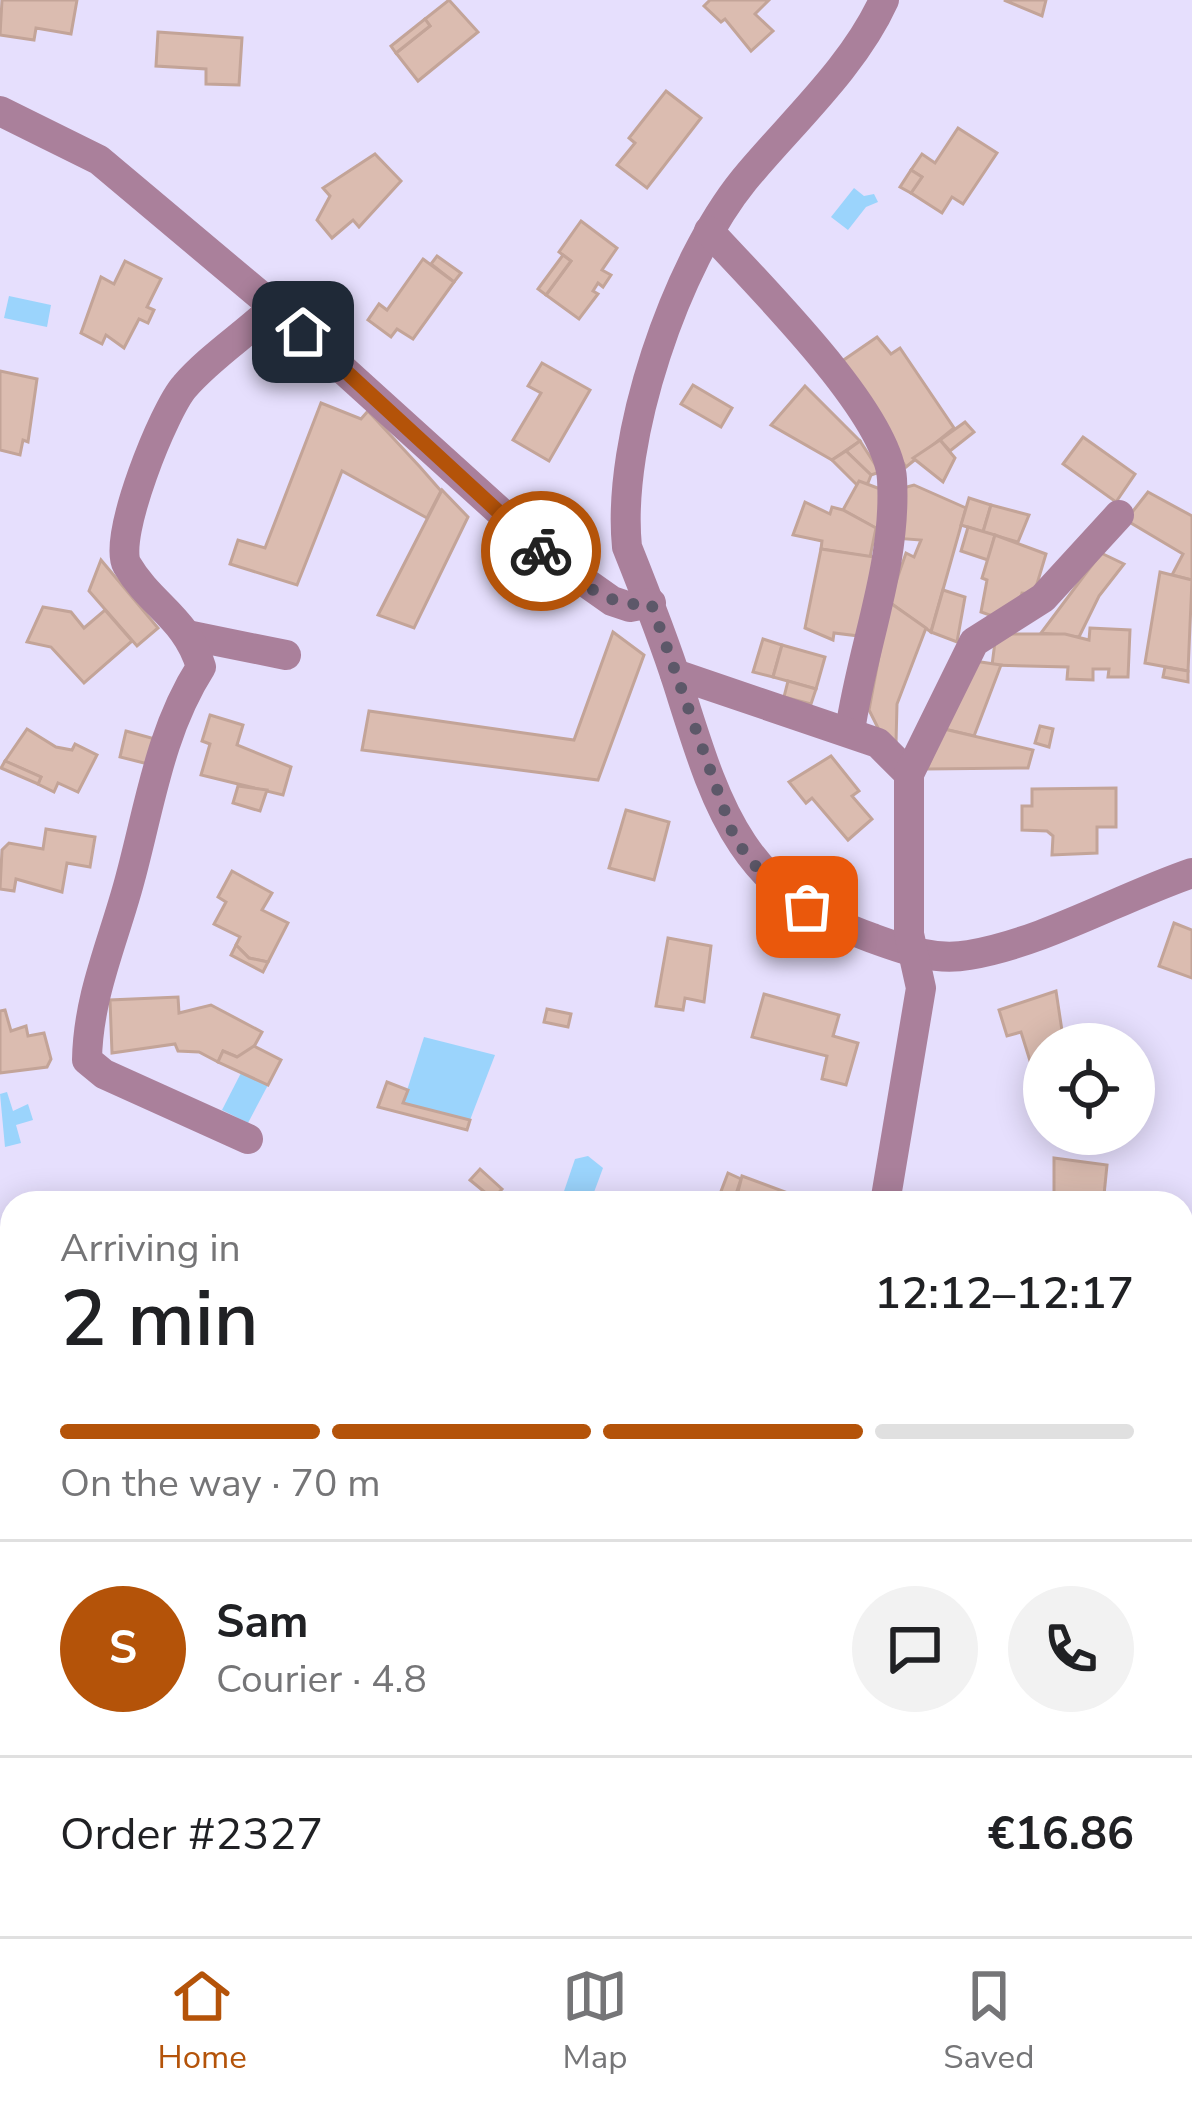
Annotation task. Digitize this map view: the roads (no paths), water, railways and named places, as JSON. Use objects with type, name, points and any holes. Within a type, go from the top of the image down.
[{"type":"street","points":[[884,0],[859,45],[745,179],[710,231],[651,370],[630,447],[624,513],[627,547],[651,603],[719,808],[753,864],[807,907],[849,930],[940,958],[981,952],[1192,873]]},
{"type":"street","points":[[0,111],[99,160],[274,307],[550,558],[612,601],[630,607],[651,603]]},
{"type":"street","points":[[710,231],[821,356],[884,446],[892,477],[887,551],[850,731]]},
{"type":"street","points":[[248,1139],[104,1074],[87,1060],[88,1014],[129,883],[172,712],[201,667],[192,637],[127,564],[121,546],[127,523],[171,404],[187,383],[274,307]]},
{"type":"street","points":[[887,1191],[921,988],[912,953],[909,774],[974,642],[1043,598],[1119,515]]},
{"type":"street","points":[[192,637],[286,655]]},
{"type":"street","points":[[675,674],[850,731],[878,743],[909,774]]},
{"type":"water","points":[[854,188],[864,196],[874,194],[878,202],[866,207],[848,230],[831,217]]},
{"type":"water","points":[[9,296],[51,305],[47,327],[4,318]]},
{"type":"water","points":[[424,1037],[495,1055],[470,1120],[403,1103]]},
{"type":"water","points":[[242,1071],[268,1085],[248,1123],[222,1110]]},
{"type":"water","points":[[7,1092],[13,1111],[28,1104],[33,1120],[16,1125],[21,1143],[5,1147],[0,1094]]},
{"type":"water","points":[[588,1156],[603,1168],[594,1191],[564,1191],[575,1159]]}]
